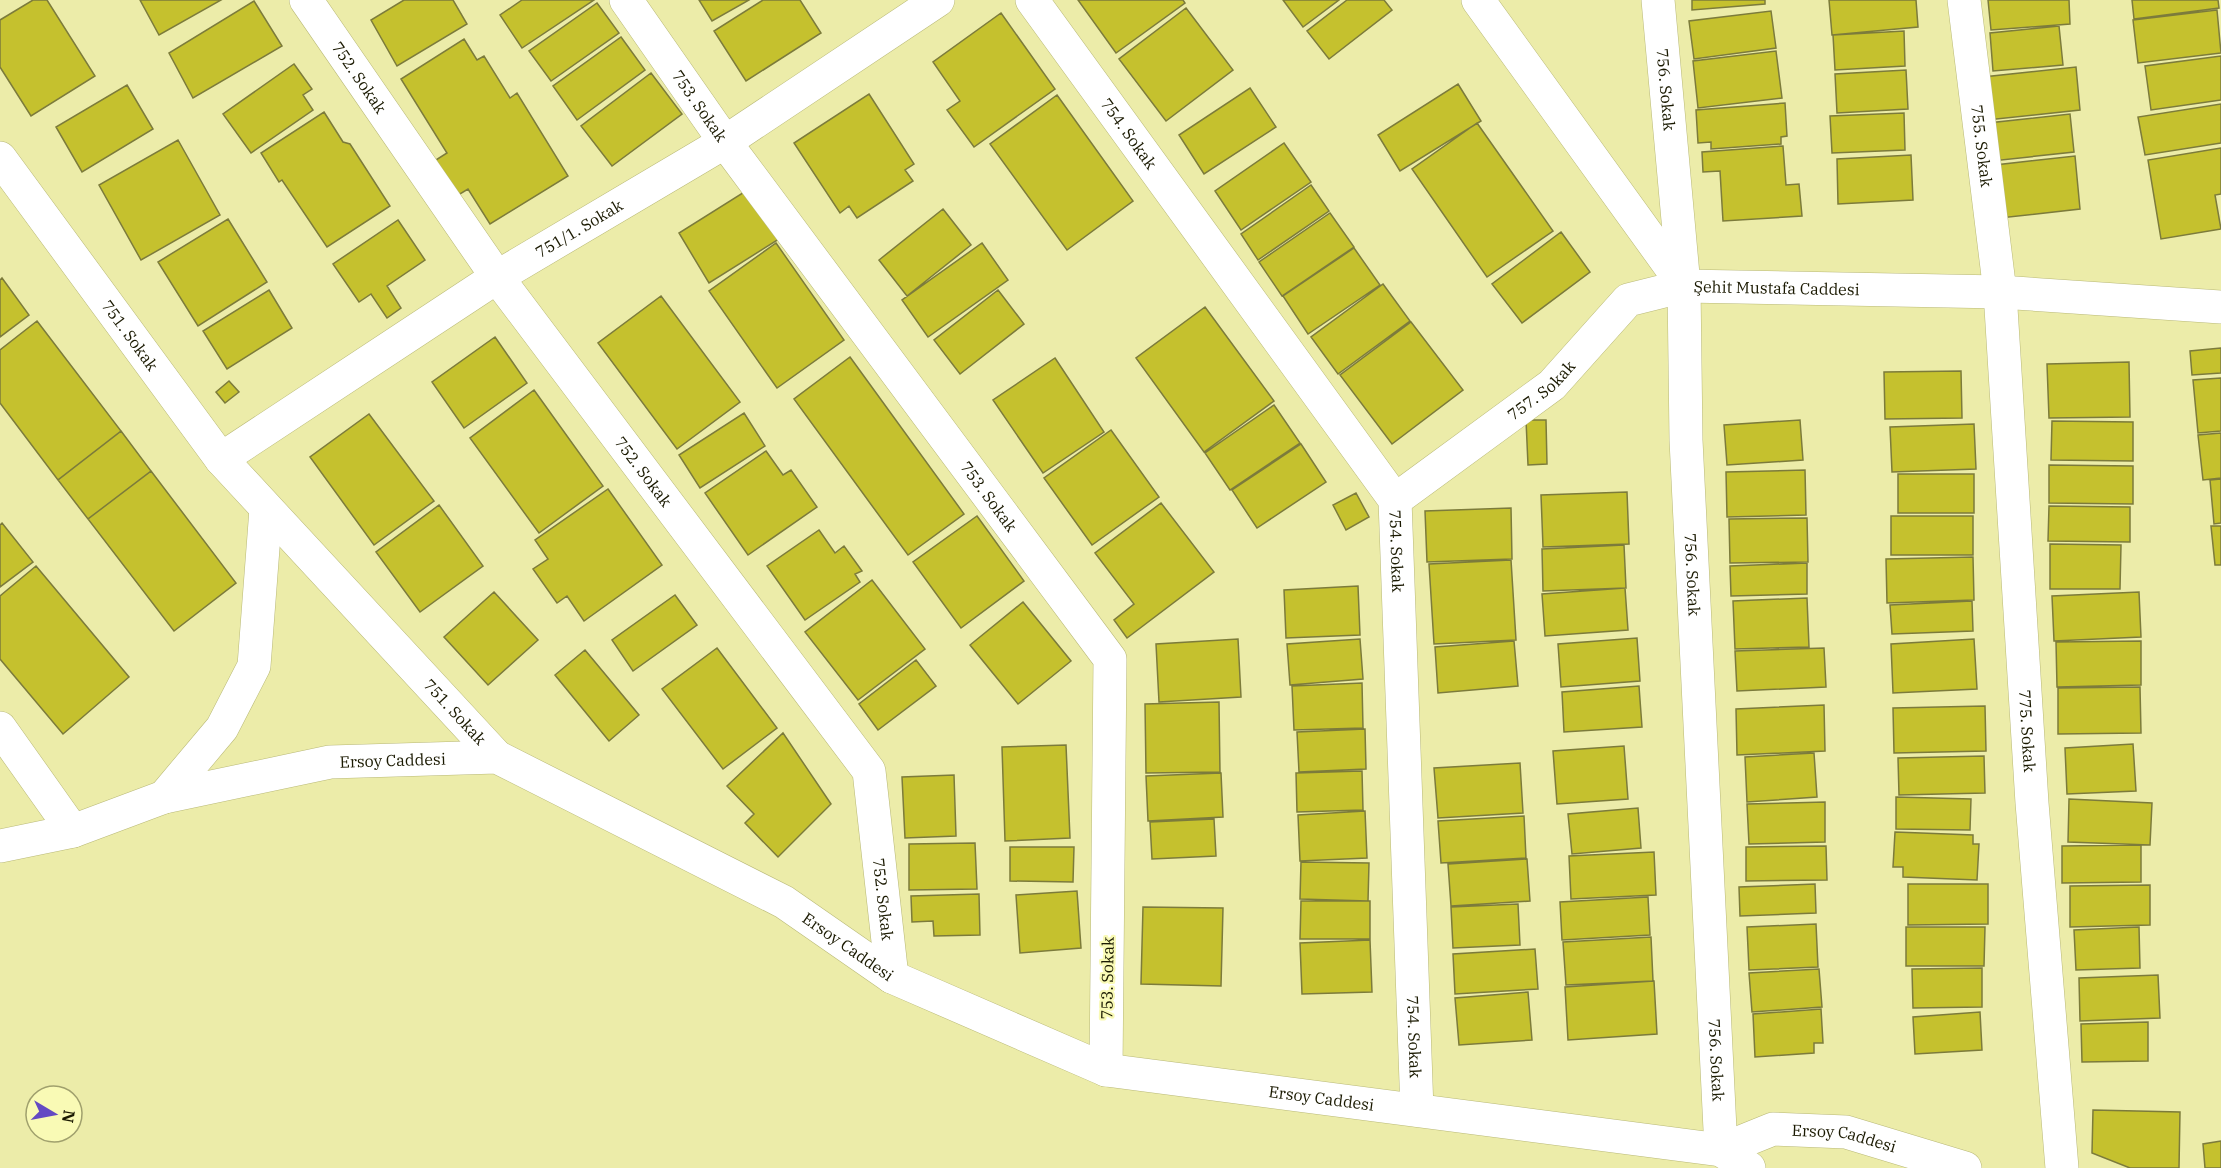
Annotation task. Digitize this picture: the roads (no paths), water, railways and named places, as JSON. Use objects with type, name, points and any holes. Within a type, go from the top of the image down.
[{"type":"street","name":"752. Sokak","points":[[306,0],[497,277],[869,771],[892,977]]},
{"type":"street","name":"753. Sokak","points":[[626,0],[725,142],[1110,659],[1106,1070]]},
{"type":"street","name":"751/1. Sokak","points":[[221,459],[497,277],[725,142],[938,0]]},
{"type":"street","name":"754. Sokak","points":[[1032,0],[1395,500],[1418,1110]]},
{"type":"street","name":"Şehit Mustafa Caddesi","points":[[1478,0],[1684,286],[2000,292],[2221,307]]},
{"type":"street","name":"756. Sokak","points":[[1658,0],[1684,286],[1686,440],[1721,1150]]},
{"type":"street","name":"755. Sokak","points":[[1964,0],[2000,292]]},
{"type":"street","name":"751. Sokak","points":[[0,158],[221,459],[497,757]]},
{"type":"street","name":"757. Sokak","points":[[1395,500],[1551,385],[1628,300],[1684,286]]},
{"type":"street","name":"775. Sokak","points":[[2000,292],[2032,803],[2062,1168]]},
{"type":"street","points":[[164,797],[222,728],[254,666],[266,509]]},
{"type":"street","points":[[0,728],[73,831]]},
{"type":"street","name":"Ersoy Caddesi","points":[[0,846],[73,831],[164,797],[330,762],[497,757],[784,902],[892,977],[1106,1070],[1721,1150],[1749,1168]]},
{"type":"street","name":"Ersoy Caddesi","points":[[1721,1150],[1773,1129],[1846,1132],[1965,1168]]}]
